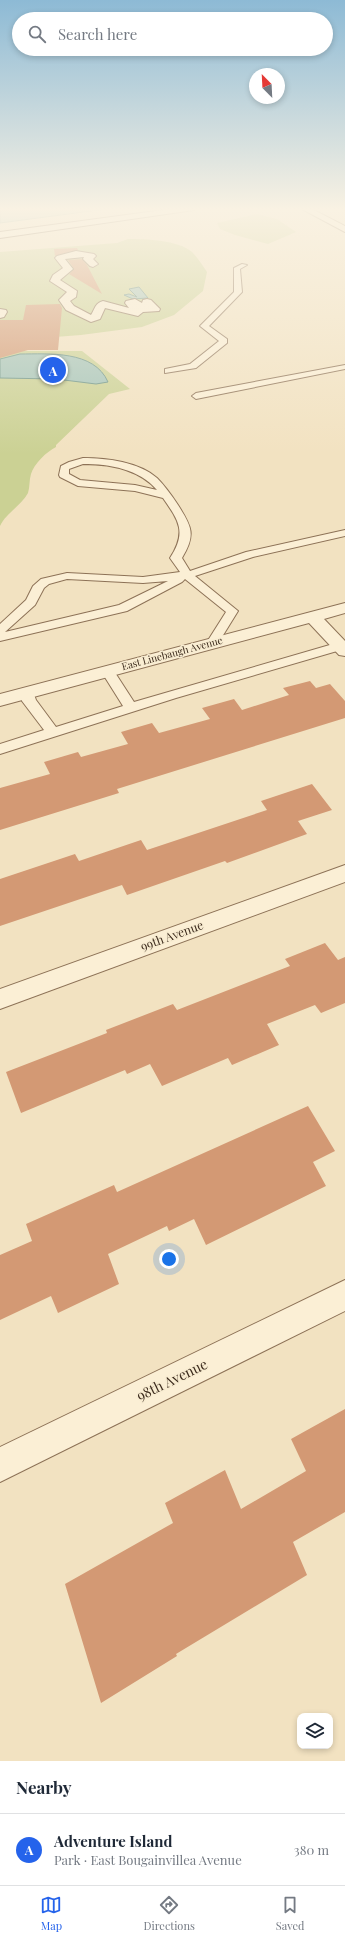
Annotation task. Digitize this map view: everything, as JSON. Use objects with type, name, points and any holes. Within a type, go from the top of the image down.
[{"type":"street","points":[[69,290],[73,293],[64,300],[70,308],[88,319],[96,317],[101,305],[103,304],[138,313],[139,312],[130,303],[135,302],[146,310],[155,309],[147,302]]},
{"type":"street","name":"East Linebaugh Avenue","points":[[0,700],[345,608]]},
{"type":"street","points":[[312,616],[343,648]]},
{"type":"street","name":"99th Avenue","points":[[0,999],[345,874]]},
{"type":"street","name":"98th Avenue","points":[[0,1465],[345,1295]]},
{"type":"lane","points":[[168,371],[193,366],[224,341],[204,326],[238,292],[238,290]]},
{"type":"lane","points":[[196,396],[345,367]]},
{"type":"lane","points":[[167,496],[135,488],[78,483],[64,475],[64,468],[70,463],[92,461],[121,464],[150,478],[167,496],[186,530],[184,544],[176,558],[187,575],[232,612],[213,642]]},
{"type":"lane","points":[[0,630],[18,616],[31,602],[39,586],[45,581],[67,576],[143,580],[187,575],[218,566],[250,554],[345,534]]},
{"type":"lane","points":[[0,637],[123,608],[187,575]]},
{"type":"lane","points":[[0,749],[131,708],[343,648]]},
{"type":"lane","points":[[107,671],[131,708]]},
{"type":"lane","points":[[27,692],[29,701],[53,733]]},
{"type":"green space","points":[[0,290],[203,290],[174,315],[142,327],[81,335],[16,340],[6,351],[82,351],[130,389],[109,394],[56,445],[56,447],[41,459],[31,474],[28,493],[25,498],[6,517],[0,526]]},
{"type":"water","points":[[130,290],[142,290],[148,298],[133,299],[124,295],[129,294],[137,297]]},
{"type":"water","points":[[20,354],[57,354],[82,359],[92,364],[101,372],[108,382],[96,384],[56,379],[0,378],[0,359]]},
{"type":"building","points":[[60,304],[62,308],[58,350],[28,350],[0,358],[0,320],[23,320],[26,305]]},
{"type":"building","points":[[310,681],[316,688],[330,684],[345,701],[345,718],[117,789],[119,793],[0,830],[0,788],[50,774],[44,762],[78,752],[81,757],[128,744],[121,732],[152,723],[159,733],[210,719],[202,708],[234,699],[242,710],[289,695],[283,688]]},
{"type":"building","points":[[312,784],[332,810],[298,821],[307,834],[227,863],[225,861],[127,895],[122,885],[0,926],[0,879],[75,854],[79,861],[141,840],[147,850],[267,810],[261,801]]},
{"type":"building","points":[[325,943],[338,960],[345,957],[345,1003],[321,1013],[315,1005],[267,1024],[279,1045],[232,1065],[228,1058],[162,1086],[150,1064],[127,1074],[125,1070],[21,1113],[6,1072],[107,1033],[106,1030],[173,1004],[177,1010],[290,966],[285,959]]},
{"type":"building","points":[[308,1106],[335,1151],[313,1162],[326,1186],[206,1245],[194,1219],[169,1231],[167,1226],[108,1254],[119,1284],[58,1313],[51,1296],[0,1320],[0,1255],[32,1241],[26,1224],[114,1185],[117,1192]]},
{"type":"building","points":[[345,1409],[345,1512],[293,1542],[307,1575],[176,1654],[177,1656],[101,1703],[65,1584],[173,1523],[165,1503],[225,1470],[241,1509],[306,1471],[291,1439]]},
{"type":"place","name":"Adventure Island","points":[[53,370]]}]
